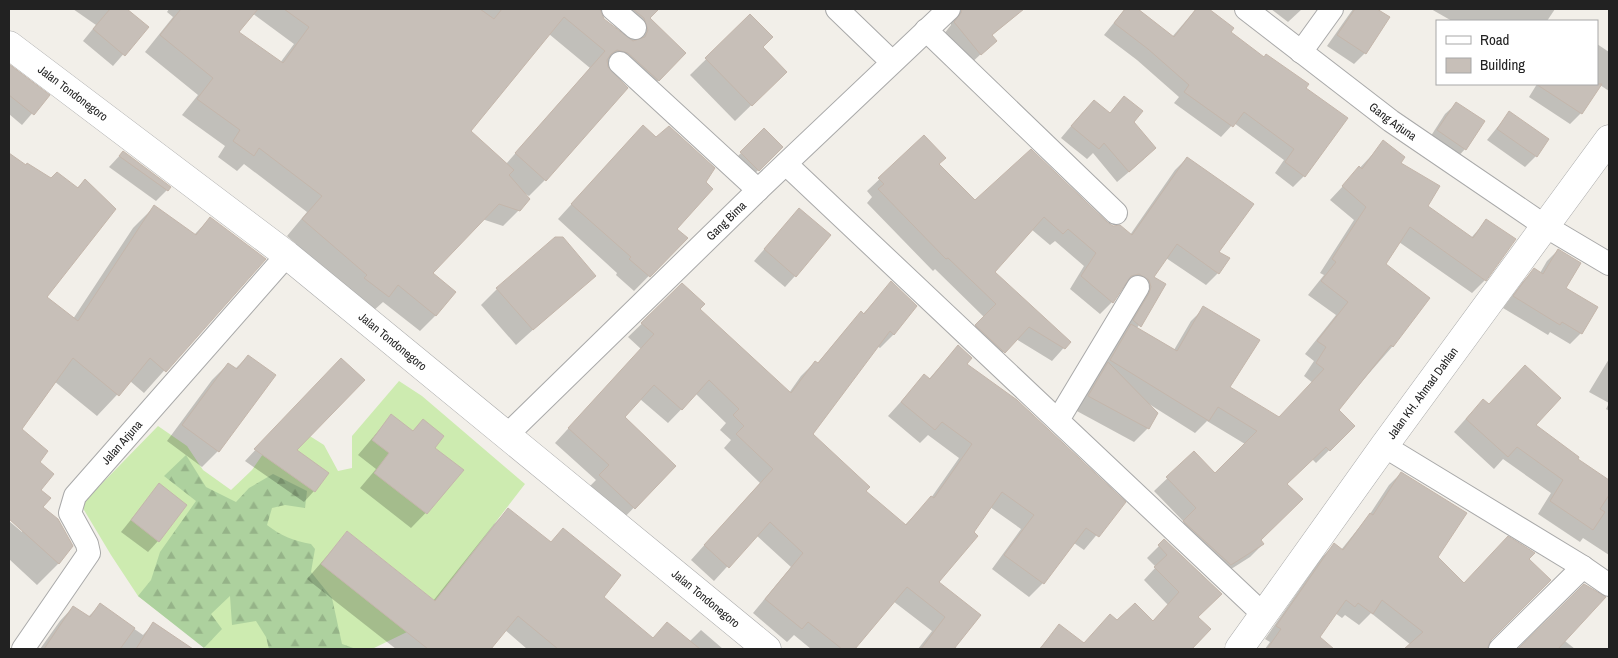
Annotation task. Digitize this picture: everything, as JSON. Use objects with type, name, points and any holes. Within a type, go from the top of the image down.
[{"type":"street","points":[[613,9],[635,28]]},
{"type":"street","points":[[837,9],[892,62]]},
{"type":"street","name":"Gang Bima","points":[[506,436],[758,190],[949,9]]},
{"type":"street","name":"Gang Arjuna","points":[[1246,9],[1391,121],[1545,226],[1609,264]]},
{"type":"street","points":[[1302,52],[1332,9]]},
{"type":"street","points":[[926,30],[1116,213]]},
{"type":"street","name":"Jalan Tondonegoro","points":[[9,45],[287,255],[767,649]]},
{"type":"street","points":[[620,63],[758,190]]},
{"type":"street","name":"Jalan KH. Ahmad Dahlan","points":[[1239,649],[1384,446],[1609,139]]},
{"type":"street","points":[[786,164],[1264,615]]},
{"type":"street","name":"Jalan Arjuna","points":[[24,649],[89,553],[87,544],[70,513],[75,496],[287,255]]},
{"type":"street","points":[[1058,420],[1138,287]]},
{"type":"street","points":[[1384,446],[1583,567],[1609,585]]},
{"type":"street","points":[[1500,649],[1583,567]]},
{"type":"green space","points":[[399,381],[422,396],[525,484],[435,601],[347,531],[321,564],[407,632],[372,649],[207,649],[138,596],[81,505],[158,426],[187,446],[203,470],[231,490],[252,470],[286,421],[324,445],[338,471],[352,468],[352,436]]},
{"type":"green space","points":[[186,455],[206,487],[236,502],[249,488],[273,474],[307,491],[305,508],[285,505],[272,508],[267,525],[288,538],[311,544],[315,549],[311,572],[332,598],[342,644],[356,649],[269,649],[266,637],[256,621],[232,625],[230,596],[211,614],[222,629],[204,648],[138,596],[151,580],[160,552],[196,501],[164,476]]},
{"type":"building","points":[[110,9],[127,9],[149,27],[125,56],[93,29]]},
{"type":"building","points":[[181,9],[258,9],[239,32],[283,63],[309,27],[284,9],[480,9],[494,19],[502,9],[600,9],[604,19],[633,41],[645,37],[648,30],[644,18],[633,9],[659,9],[650,18],[686,53],[659,81],[628,53],[617,50],[611,54],[607,60],[608,67],[628,88],[546,181],[515,153],[605,51],[564,17],[471,131],[514,170],[509,175],[530,199],[520,211],[499,204],[433,273],[456,292],[436,316],[398,285],[389,297],[364,278],[367,275],[302,219],[322,196],[259,148],[254,156],[233,141],[240,130],[197,99],[213,78],[160,35]]},
{"type":"building","points":[[962,9],[1024,9],[992,35],[997,41],[981,55],[954,22]]},
{"type":"building","points":[[1125,9],[1138,9],[1174,37],[1196,9],[1209,9],[1234,28],[1231,32],[1264,57],[1266,54],[1309,84],[1306,88],[1348,118],[1305,177],[1285,162],[1294,149],[1244,112],[1233,127],[1184,92],[1189,85],[1148,49],[1114,23]]},
{"type":"building","points":[[1355,9],[1377,9],[1390,17],[1366,54],[1337,35]]},
{"type":"building","points":[[750,14],[773,37],[763,47],[787,72],[752,106],[705,58]]},
{"type":"building","points":[[9,64],[50,95],[34,115],[9,95]]},
{"type":"building","points":[[1602,84],[1582,114],[1538,85]]},
{"type":"building","points":[[1124,96],[1143,111],[1134,122],[1156,148],[1129,172],[1104,143],[1099,149],[1071,126],[1094,100],[1110,113]]},
{"type":"building","points":[[1456,102],[1485,121],[1466,150],[1437,130]]},
{"type":"building","points":[[1509,111],[1549,139],[1537,157],[1497,129]]},
{"type":"building","points":[[643,125],[656,137],[669,126],[715,168],[706,182],[713,189],[677,229],[688,238],[650,277],[629,259],[631,257],[571,204]]},
{"type":"building","points":[[764,128],[783,147],[759,171],[740,152]]},
{"type":"building","points":[[924,135],[946,158],[939,164],[975,200],[1031,149],[1107,222],[1113,226],[1120,225],[1132,235],[1187,157],[1254,204],[1219,252],[1230,258],[1219,274],[1177,244],[1154,277],[1166,284],[1141,327],[1133,320],[1149,293],[1151,287],[1149,280],[1139,274],[1131,276],[1113,303],[1081,276],[1096,253],[1068,229],[1063,234],[1044,217],[995,272],[1071,342],[1065,349],[1029,327],[1005,353],[975,325],[996,304],[948,258],[946,259],[878,189],[884,184],[878,178]]},
{"type":"building","points":[[1383,140],[1405,157],[1401,163],[1440,186],[1428,206],[1473,238],[1486,219],[1516,239],[1486,281],[1410,227],[1386,264],[1430,298],[1393,347],[1391,345],[1339,410],[1355,426],[1330,451],[1326,447],[1287,484],[1303,499],[1261,540],[1264,544],[1231,565],[1183,521],[1196,508],[1166,477],[1194,451],[1215,473],[1257,431],[1218,407],[1209,421],[1110,360],[1131,324],[1177,351],[1203,306],[1260,340],[1230,387],[1279,417],[1324,369],[1316,363],[1326,347],[1317,341],[1348,302],[1321,281],[1336,262],[1332,259],[1366,207],[1342,186],[1359,166],[1362,169]]},
{"type":"building","points":[[123,151],[171,187],[168,191],[119,156]]},
{"type":"building","points":[[9,153],[26,165],[27,163],[51,178],[57,172],[78,188],[85,179],[116,209],[47,297],[78,321],[154,205],[196,235],[210,217],[266,259],[166,372],[150,358],[119,396],[73,358],[22,429],[48,451],[40,462],[54,474],[41,490],[51,498],[43,507],[58,519],[73,546],[59,564],[9,519]]},
{"type":"building","points":[[799,208],[831,235],[796,277],[764,249]]},
{"type":"building","points":[[555,237],[563,237],[596,276],[533,330],[496,288]]},
{"type":"building","points":[[1558,249],[1581,263],[1566,288],[1598,307],[1582,334],[1562,322],[1560,325],[1513,296],[1534,268],[1543,274]]},
{"type":"building","points":[[891,281],[917,306],[894,335],[890,331],[813,434],[870,487],[866,491],[906,525],[931,496],[934,498],[972,444],[942,422],[935,430],[901,402],[924,374],[930,379],[958,345],[972,358],[967,364],[1017,400],[1126,502],[1099,537],[1086,528],[1044,584],[1004,555],[1034,515],[1002,492],[974,532],[978,536],[939,582],[981,615],[954,649],[921,649],[945,617],[907,587],[855,649],[842,649],[808,622],[802,629],[765,599],[803,553],[770,522],[729,568],[704,545],[773,469],[736,434],[744,426],[733,415],[739,409],[709,380],[682,410],[654,385],[625,417],[676,466],[635,509],[599,475],[609,465],[568,428],[654,334],[641,323],[682,283],[705,304],[700,309],[791,393],[815,361],[818,363],[861,311],[864,314]]},
{"type":"building","points":[[248,355],[276,375],[219,452],[182,425],[228,363],[237,369]]},
{"type":"building","points":[[341,358],[365,380],[297,450],[329,473],[315,492],[254,449]]},
{"type":"building","points":[[1108,362],[1158,413],[1149,429],[1088,396]]},
{"type":"building","points":[[1525,365],[1561,398],[1536,425],[1579,457],[1578,459],[1609,480],[1609,495],[1600,509],[1605,512],[1593,530],[1550,501],[1563,480],[1517,447],[1508,457],[1466,419],[1483,399],[1489,404]]},
{"type":"building","points":[[391,414],[413,431],[423,419],[444,436],[435,448],[464,470],[427,514],[374,473],[389,453],[372,440]]},
{"type":"building","points":[[1401,472],[1467,513],[1438,557],[1464,583],[1508,536],[1535,553],[1529,559],[1551,580],[1491,640],[1487,649],[1404,649],[1423,632],[1382,600],[1373,614],[1358,603],[1355,607],[1346,600],[1320,637],[1334,649],[1267,649],[1281,629],[1276,626],[1334,543],[1343,550],[1370,513],[1373,515]]},
{"type":"building","points":[[159,483],[187,505],[159,542],[131,520]]},
{"type":"building","points":[[508,508],[551,542],[563,528],[621,575],[604,597],[653,638],[667,622],[700,649],[558,649],[518,616],[491,649],[428,649],[321,564],[347,531],[435,601]]},
{"type":"building","points":[[1164,539],[1222,594],[1198,617],[1211,629],[1192,649],[1040,649],[1059,624],[1084,643],[1110,614],[1117,620],[1135,603],[1153,621],[1179,592],[1154,567],[1167,555],[1158,545]]},
{"type":"building","points":[[1584,584],[1606,597],[1558,649],[1518,649]]},
{"type":"building","points":[[100,603],[135,628],[120,649],[44,649],[73,606],[90,617]]},
{"type":"building","points":[[153,622],[193,649],[136,649]]}]
